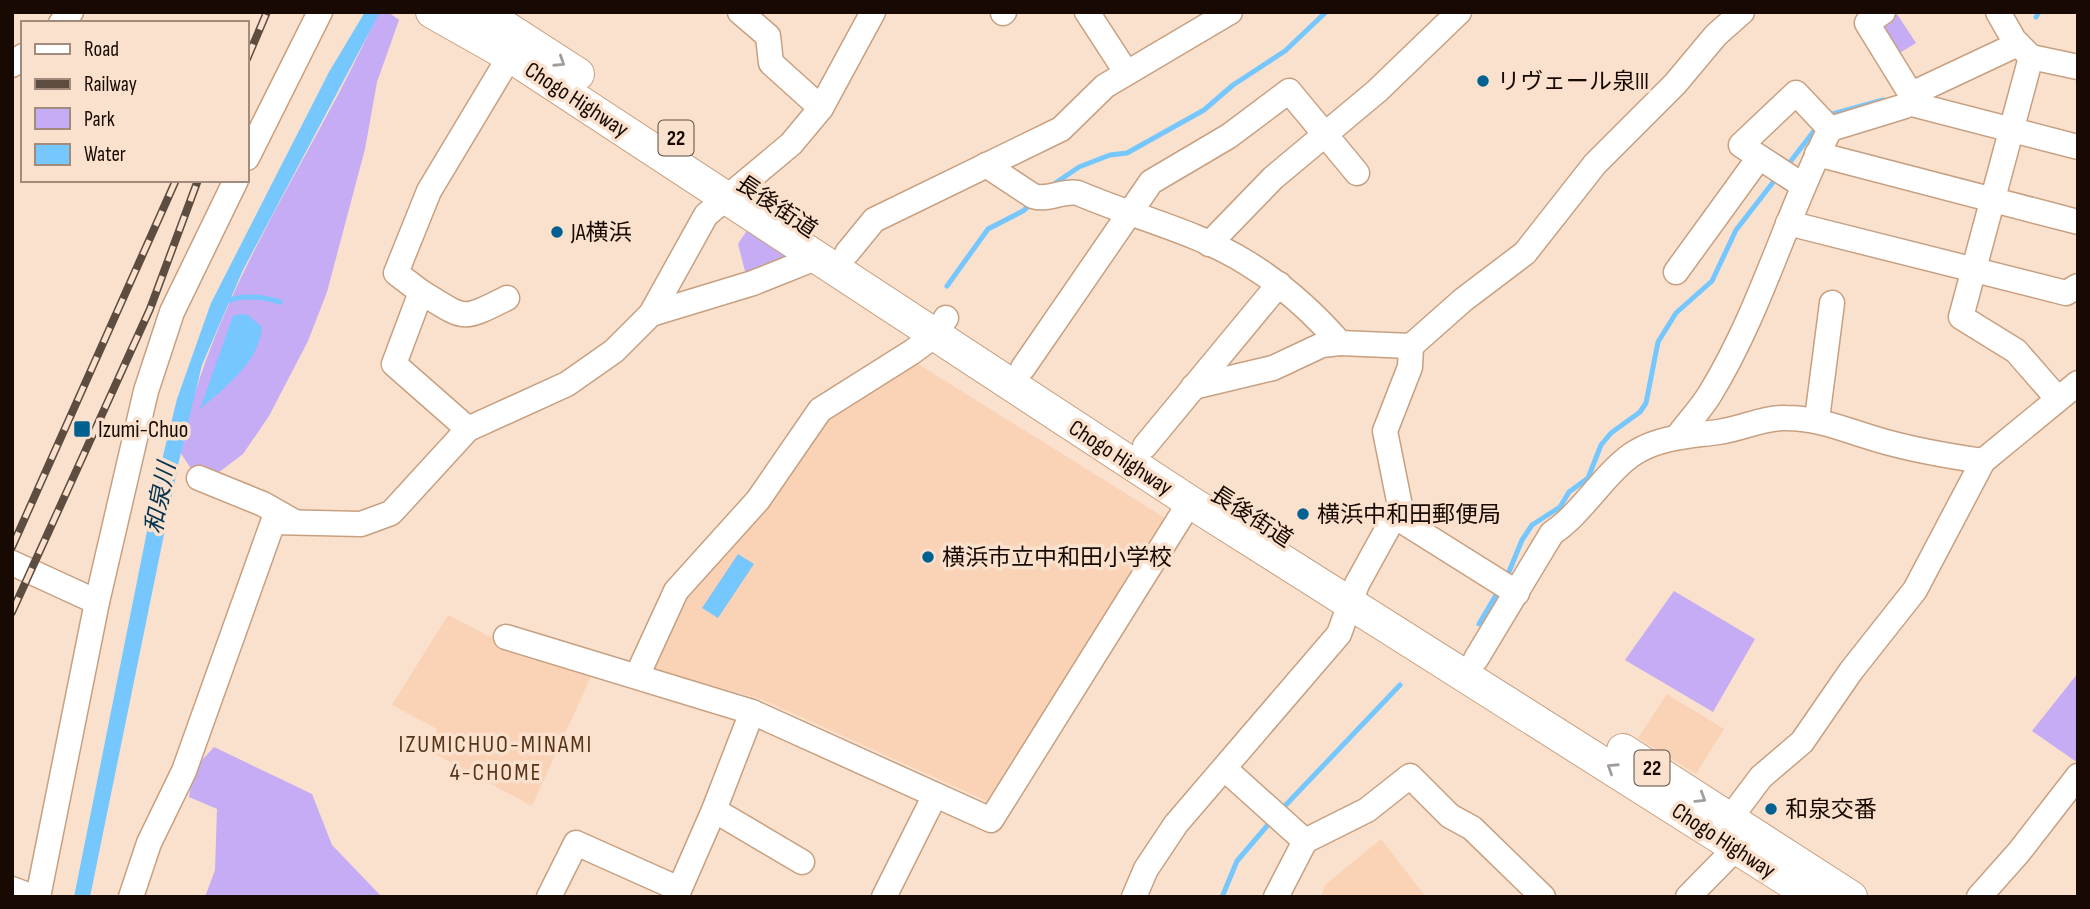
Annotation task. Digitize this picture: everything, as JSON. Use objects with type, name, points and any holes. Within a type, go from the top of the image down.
[{"type":"main road","name":"22","points":[[432,12],[500,30]]},
{"type":"main road","name":"長後街道","points":[[500,30],[735,190]]},
{"type":"main road","name":"Chogo Highway","points":[[735,190],[940,326],[1190,502],[1354,592],[1736,848],[1814,897]]},
{"type":"main road","name":"長後街道","points":[[940,326],[1023,368],[1145,446],[1354,592],[1476,659],[1731,817],[1851,897]]},
{"type":"street","points":[[248,156],[320,12]]},
{"type":"street","points":[[740,12],[768,36],[771,63],[821,108]]},
{"type":"street","points":[[131,897],[149,843],[184,771],[262,548],[274,522],[361,524],[391,513],[468,429],[567,384],[614,352],[651,314],[706,215],[791,144],[821,108],[873,12]]},
{"type":"street","points":[[1087,12],[1126,72]]},
{"type":"street","points":[[651,314],[753,283],[832,255],[874,220],[1061,129],[1105,86],[1230,12]]},
{"type":"street","points":[[1209,244],[1273,178],[1327,134],[1459,12]]},
{"type":"street","points":[[1193,387],[1273,368],[1322,345],[1340,343],[1411,346],[1463,300],[1525,253],[1595,164],[1675,84],[1716,35],[1742,12]]},
{"type":"street","points":[[1883,12],[1867,23],[1908,93],[2011,130],[2078,147]]},
{"type":"street","points":[[500,30],[396,273],[421,292],[458,314],[470,317],[507,298]]},
{"type":"street","points":[[1824,123],[1920,90],[2014,36]]},
{"type":"street","points":[[2014,36],[2078,67]]},
{"type":"street","points":[[2014,36],[2011,130],[1962,317],[2016,351],[2057,398]]},
{"type":"street","points":[[1023,368],[1151,182],[1229,136],[1289,91],[1357,173]]},
{"type":"street","points":[[1678,436],[1710,394],[1755,304],[1788,223],[1781,173],[1741,145],[1796,93],[1824,123]]},
{"type":"street","points":[[1817,154],[1824,123]]},
{"type":"street","points":[[1676,272],[1781,173],[1817,154],[2078,222]]},
{"type":"street","points":[[986,165],[1037,197],[1061,191],[1078,192],[1127,214],[1209,244],[1245,262],[1279,284],[1312,311],[1340,343]]},
{"type":"street","points":[[12,889],[36,897],[97,602],[158,349],[172,312],[235,182]]},
{"type":"street","points":[[1788,223],[2066,293],[2078,286]]},
{"type":"street","points":[[1145,446],[1279,284]]},
{"type":"street","points":[[421,292],[394,364],[468,429]]},
{"type":"street","points":[[1817,419],[1832,303]]},
{"type":"street","points":[[637,676],[676,591],[758,500],[820,410],[940,326]]},
{"type":"street","points":[[1134,897],[1146,869],[1176,824],[1339,634],[1354,592],[1400,506],[1385,431],[1410,367],[1411,346]]},
{"type":"street","points":[[1731,817],[1761,777],[1802,742],[1850,671],[1915,590],[1983,461],[2078,383]]},
{"type":"street","points":[[1476,659],[1507,587],[1552,533],[1570,521],[1588,498],[1635,452],[1678,436],[1720,432],[1782,417],[1817,419],[1935,454],[1983,461]]},
{"type":"street","points":[[199,478],[263,504],[292,522]]},
{"type":"street","points":[[506,637],[752,712],[991,820],[1190,502]]},
{"type":"street","points":[[1396,517],[1507,587]]},
{"type":"street","points":[[12,564],[97,602]]},
{"type":"street","points":[[550,897],[576,843],[677,893],[714,810],[752,712]]},
{"type":"street","points":[[1225,769],[1305,841]]},
{"type":"street","points":[[1276,897],[1305,841],[1367,810],[1410,776],[1450,816],[1472,828],[1542,897]]},
{"type":"street","points":[[1979,897],[2020,852],[2078,776]]},
{"type":"street","points":[[884,897],[935,795]]},
{"type":"street","points":[[714,810],[802,862]]},
{"type":"street","points":[[1688,897],[1736,848]]},
{"type":"shaded area","name":"横浜市立中和田小学校","points":[[912,360],[1165,518],[987,801],[761,699],[648,668],[681,596],[827,416]]},
{"type":"shaded area","points":[[448,615],[502,643],[594,670],[532,806],[428,750],[437,729],[392,705]]},
{"type":"shaded area","points":[[1667,694],[1724,729],[1696,774],[1638,738]]},
{"type":"shaded area","points":[[1381,839],[1426,897],[1321,897],[1325,885]]},
{"type":"green space","points":[[379,12],[388,12],[399,20],[377,82],[365,149],[327,292],[308,341],[269,416],[243,454],[214,476],[190,467],[180,452],[205,363],[222,321],[260,238],[340,91]]},
{"type":"green space","points":[[1897,14],[1916,43],[1898,54],[1880,29],[1882,22]]},
{"type":"green space","points":[[750,226],[800,259],[747,279],[738,244]]},
{"type":"green space","points":[[1674,591],[1755,639],[1713,712],[1625,660]]},
{"type":"green space","points":[[2078,673],[2078,763],[2032,731]]},
{"type":"green space","points":[[214,747],[312,794],[332,845],[382,897],[205,897],[215,870],[217,809],[189,797],[193,770]]},
{"type":"water","name":"和泉川","points":[[365,12],[380,12],[243,270],[202,365],[179,461],[90,897],[74,897],[158,476],[177,399],[211,303],[329,72]]},
{"type":"water","points":[[248,315],[262,327],[255,352],[230,383],[200,409],[233,316]]},
{"type":"water","points":[[738,554],[754,564],[718,618],[702,608]]},
{"type":"waterway","points":[[1051,186],[1079,167],[1110,155],[1127,153],[1204,110],[1233,85],[1285,51],[1326,12]]},
{"type":"waterway","points":[[2036,17],[2039,12]]},
{"type":"waterway","points":[[1829,115],[1883,100]]},
{"type":"waterway","points":[[1787,166],[1817,127]]},
{"type":"waterway","points":[[1506,579],[1522,540],[1532,525],[1560,507],[1569,492],[1588,478],[1601,445],[1611,433],[1640,412],[1646,403],[1658,342],[1676,313],[1712,281],[1736,230],[1778,176]]},
{"type":"waterway","points":[[947,286],[988,229],[1031,204]]},
{"type":"waterway","points":[[225,302],[252,297],[280,302]]},
{"type":"waterway","points":[[1479,624],[1499,590]]},
{"type":"waterway","points":[[1282,809],[1400,685]]},
{"type":"waterway","points":[[1222,897],[1237,861],[1273,819]]},
{"type":"railway","points":[[248,57],[267,12]]},
{"type":"railway","points":[[12,547],[175,182]]},
{"type":"railway","points":[[12,612],[150,309],[197,182]]},
{"type":"place","name":"リヴェール泉III","points":[[1483,81]]},
{"type":"place","name":"JA横浜","points":[[557,232]]},
{"type":"place","name":"Izumi-Chuo","points":[[82,429]]},
{"type":"place","name":"横浜中和田郵便局","points":[[1303,514]]},
{"type":"place","name":"横浜市立中和田小学校","points":[[928,557]]},
{"type":"place","name":"和泉交番","points":[[1771,809]]},
{"type":"district","name":"IZUMICHUO-MINAMI 4-CHOME","points":[[496,758]]}]
